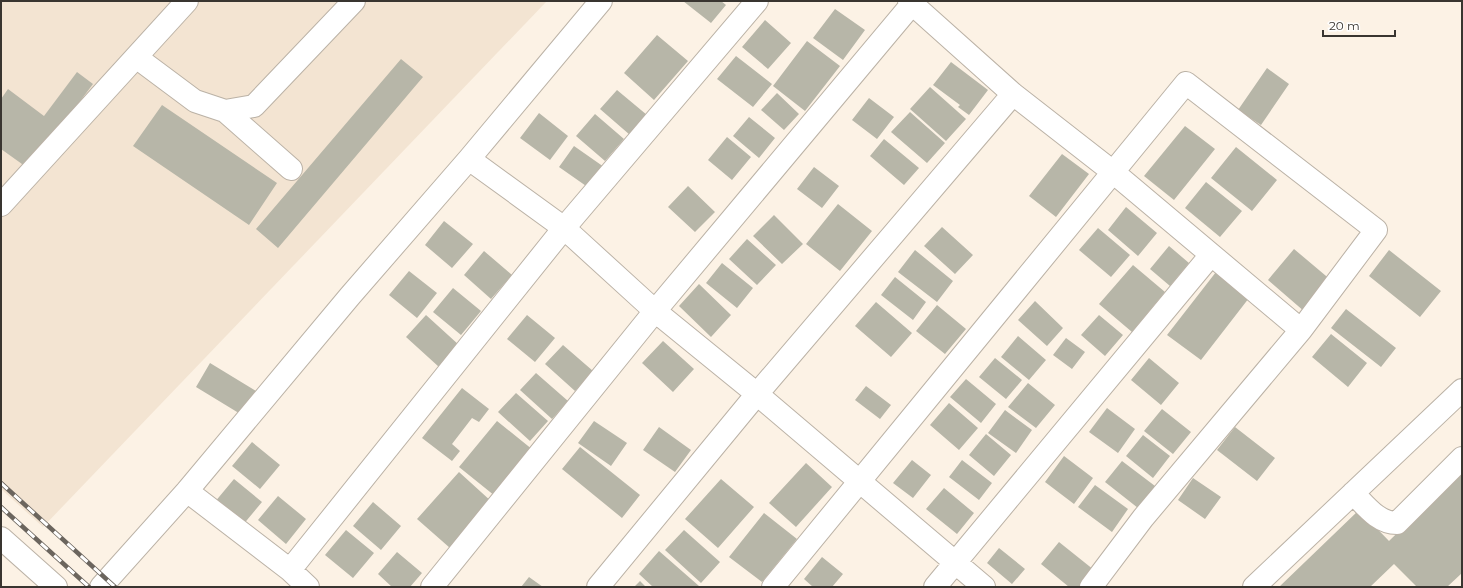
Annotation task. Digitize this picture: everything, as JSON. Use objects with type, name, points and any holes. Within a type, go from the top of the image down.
[{"type":"street","points":[[1,205],[187,1]]},
{"type":"street","points":[[225,112],[254,106],[354,1]]},
{"type":"street","points":[[102,587],[187,491],[350,296],[602,1]]},
{"type":"street","points":[[290,570],[564,228],[757,1]]},
{"type":"street","points":[[432,587],[655,311],[911,2],[1013,94],[1113,172],[1210,256],[1301,330]]},
{"type":"street","points":[[136,56],[195,101],[225,112],[291,169]]},
{"type":"street","points":[[774,587],[1186,83],[1376,230],[1301,330],[1143,518],[1091,587]]},
{"type":"street","points":[[598,587],[757,394],[1013,94]]},
{"type":"street","points":[[468,159],[564,228],[655,311],[757,394],[984,587]]},
{"type":"street","points":[[934,587],[956,563],[1210,256]]},
{"type":"street","points":[[1254,587],[1462,390]]},
{"type":"street","points":[[1353,492],[1378,518],[1388,523],[1397,523],[1462,458]]},
{"type":"street","points":[[187,491],[290,570],[308,587]]},
{"type":"street","points":[[1,538],[56,587]]},
{"type":"shaded area","points":[[1,1],[547,1],[43,527],[1,489]]},
{"type":"building","points":[[683,1],[721,1],[726,5],[711,23]]},
{"type":"building","points":[[835,9],[865,30],[843,60],[813,38]]},
{"type":"building","points":[[765,20],[791,43],[768,69],[742,47]]},
{"type":"building","points":[[657,35],[688,61],[654,100],[624,73]]},
{"type":"building","points":[[807,41],[840,66],[805,111],[773,86]]},
{"type":"building","points":[[736,56],[772,84],[753,107],[717,79]]},
{"type":"building","points":[[401,59],[423,77],[278,248],[256,229]]},
{"type":"building","points":[[951,62],[988,90],[969,115],[958,107],[960,105],[933,85]]},
{"type":"building","points":[[1267,68],[1289,84],[1261,125],[1238,110]]},
{"type":"building","points":[[77,72],[93,84],[29,169],[1,149],[1,99],[8,89],[44,116]]},
{"type":"building","points":[[930,87],[966,119],[946,141],[910,109]]},
{"type":"building","points":[[617,90],[647,115],[630,135],[600,109]]},
{"type":"building","points":[[777,93],[799,114],[784,130],[761,110]]},
{"type":"building","points":[[869,98],[894,117],[877,139],[852,120]]},
{"type":"building","points":[[162,105],[277,183],[249,225],[133,146]]},
{"type":"building","points":[[910,112],[945,143],[927,163],[891,132]]},
{"type":"building","points":[[539,113],[568,136],[550,160],[520,138]]},
{"type":"building","points":[[595,114],[624,139],[605,161],[576,136]]},
{"type":"building","points":[[749,117],[775,138],[759,158],[733,136]]},
{"type":"building","points":[[1185,126],[1215,149],[1174,200],[1144,176]]},
{"type":"building","points":[[727,137],[751,157],[732,180],[708,160]]},
{"type":"building","points":[[884,139],[919,168],[904,185],[870,156]]},
{"type":"building","points":[[574,146],[604,167],[589,188],[559,167]]},
{"type":"building","points":[[1236,147],[1277,180],[1252,211],[1211,178]]},
{"type":"building","points":[[1062,154],[1089,174],[1056,217],[1029,196]]},
{"type":"building","points":[[814,167],[839,186],[822,208],[797,189]]},
{"type":"building","points":[[1206,182],[1242,211],[1220,237],[1185,208]]},
{"type":"building","points":[[688,186],[715,212],[695,232],[668,207]]},
{"type":"building","points":[[838,204],[872,231],[840,271],[806,244]]},
{"type":"building","points":[[1126,207],[1157,233],[1138,256],[1108,230]]},
{"type":"building","points":[[774,215],[803,244],[782,264],[753,236]]},
{"type":"building","points":[[444,221],[473,244],[452,268],[425,245]]},
{"type":"building","points":[[942,227],[973,255],[955,274],[924,246]]},
{"type":"building","points":[[1098,228],[1130,255],[1111,277],[1079,250]]},
{"type":"building","points":[[747,239],[776,265],[757,285],[729,259]]},
{"type":"building","points":[[1169,246],[1189,263],[1170,286],[1150,269]]},
{"type":"building","points":[[1294,249],[1332,281],[1305,312],[1268,280]]},
{"type":"building","points":[[915,250],[953,281],[937,302],[898,272]]},
{"type":"building","points":[[1389,250],[1441,291],[1420,317],[1369,276]]},
{"type":"building","points":[[484,251],[512,275],[491,299],[464,275]]},
{"type":"building","points":[[722,263],[753,288],[737,308],[706,283]]},
{"type":"building","points":[[1133,265],[1165,292],[1132,332],[1099,304]]},
{"type":"building","points":[[409,271],[437,293],[417,318],[389,295]]},
{"type":"building","points":[[1216,272],[1249,298],[1201,360],[1167,335]]},
{"type":"building","points":[[895,277],[926,302],[913,320],[881,295]]},
{"type":"building","points":[[699,284],[731,315],[711,337],[679,306]]},
{"type":"building","points":[[453,288],[481,311],[461,335],[433,312]]},
{"type":"building","points":[[1035,301],[1063,328],[1047,346],[1018,320]]},
{"type":"building","points":[[876,302],[912,333],[891,357],[855,326]]},
{"type":"building","points":[[937,305],[966,329],[945,354],[916,331]]},
{"type":"building","points":[[1346,309],[1396,348],[1381,367],[1331,328]]},
{"type":"building","points":[[426,315],[459,345],[439,367],[406,337]]},
{"type":"building","points":[[527,315],[555,338],[535,362],[507,339]]},
{"type":"building","points":[[1099,315],[1123,335],[1105,356],[1081,335]]},
{"type":"building","points":[[1331,334],[1367,363],[1348,387],[1312,357]]},
{"type":"building","points":[[1018,336],[1046,360],[1029,380],[1001,357]]},
{"type":"building","points":[[1066,338],[1085,352],[1072,369],[1053,355]]},
{"type":"building","points":[[663,341],[694,369],[673,392],[642,363]]},
{"type":"building","points":[[563,345],[593,371],[575,391],[545,364]]},
{"type":"building","points":[[995,358],[1022,380],[1006,399],[979,377]]},
{"type":"building","points":[[1149,358],[1179,383],[1161,405],[1131,380]]},
{"type":"building","points":[[210,363],[256,391],[242,415],[196,387]]},
{"type":"building","points":[[536,373],[568,401],[552,419],[520,390]]},
{"type":"building","points":[[966,379],[996,404],[981,423],[950,397]]},
{"type":"building","points":[[1028,383],[1055,405],[1036,428],[1008,407]]},
{"type":"building","points":[[866,386],[891,405],[880,419],[855,400]]},
{"type":"building","points":[[462,388],[489,409],[479,422],[472,418],[452,444],[460,451],[452,461],[422,438]]},
{"type":"building","points":[[516,393],[548,421],[530,441],[498,412]]},
{"type":"building","points":[[949,403],[978,428],[959,450],[930,425]]},
{"type":"building","points":[[1107,408],[1135,429],[1118,453],[1089,432]]},
{"type":"building","points":[[1162,409],[1191,432],[1173,454],[1144,431]]},
{"type":"building","points":[[1005,410],[1032,430],[1016,453],[988,433]]},
{"type":"building","points":[[497,421],[533,450],[495,496],[459,467]]},
{"type":"building","points":[[594,421],[627,443],[611,466],[578,443]]},
{"type":"building","points":[[659,427],[691,450],[675,472],[643,450]]},
{"type":"building","points":[[1235,427],[1275,458],[1257,481],[1217,450]]},
{"type":"building","points":[[986,434],[1011,455],[994,476],[969,455]]},
{"type":"building","points":[[1143,435],[1170,456],[1153,478],[1126,456]]},
{"type":"building","points":[[252,442],[280,465],[260,489],[232,466]]},
{"type":"building","points":[[580,447],[640,495],[622,518],[562,469]]},
{"type":"building","points":[[1064,456],[1093,478],[1074,504],[1045,482]]},
{"type":"building","points":[[912,460],[931,475],[913,498],[893,483]]},
{"type":"building","points":[[962,460],[992,483],[979,500],[949,477]]},
{"type":"building","points":[[1122,461],[1155,486],[1138,508],[1105,482]]},
{"type":"building","points":[[806,463],[832,487],[796,527],[769,503]]},
{"type":"building","points":[[1462,470],[1462,573],[1447,587],[1417,587],[1394,564],[1370,587],[1279,587],[1359,510],[1389,541]]},
{"type":"building","points":[[459,472],[492,502],[450,548],[417,519]]},
{"type":"building","points":[[1193,478],[1221,497],[1205,519],[1178,500]]},
{"type":"building","points":[[234,479],[262,502],[242,526],[214,503]]},
{"type":"building","points":[[721,479],[754,507],[718,548],[685,519]]},
{"type":"building","points":[[1095,485],[1128,509],[1112,532],[1078,507]]},
{"type":"building","points":[[944,488],[974,513],[957,534],[926,509]]},
{"type":"building","points":[[278,496],[306,519],[286,544],[258,520]]},
{"type":"building","points":[[373,502],[401,526],[381,550],[353,526]]},
{"type":"building","points":[[764,513],[797,539],[762,582],[729,557]]},
{"type":"building","points":[[346,530],[374,553],[353,578],[325,555]]},
{"type":"building","points":[[684,530],[720,562],[701,583],[665,550]]},
{"type":"building","points":[[1059,542],[1094,570],[1079,587],[1069,587],[1041,564]]},
{"type":"building","points":[[999,548],[1025,569],[1012,584],[987,563]]},
{"type":"building","points":[[659,551],[699,587],[653,587],[639,574]]},
{"type":"building","points":[[397,552],[422,573],[410,587],[392,587],[378,574]]},
{"type":"building","points":[[822,557],[843,574],[832,587],[813,587],[804,579]]},
{"type":"building","points":[[529,577],[543,587],[521,587]]},
{"type":"building","points":[[640,581],[646,587],[634,587]]},
{"type":"railway","points":[[1,483],[115,587]]},
{"type":"railway","points":[[1,507],[89,587]]}]
